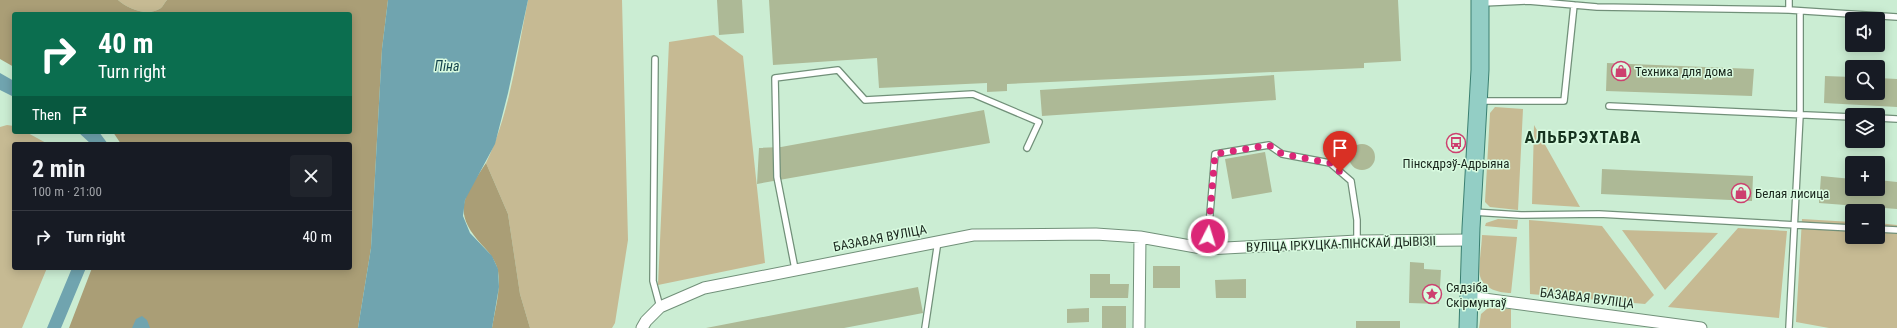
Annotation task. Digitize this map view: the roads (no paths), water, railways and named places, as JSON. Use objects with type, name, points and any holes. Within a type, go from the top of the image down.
[{"type":"main road","points":[[1468,328],[1478,101],[1480,1]]},
{"type":"street","name":"БАЗАВАЯ ВУЛІЦА","points":[[642,328],[646,321],[660,307],[704,288],[938,241],[973,235],[1030,233],[1096,234],[1140,237]]},
{"type":"street","name":"ВУЛІЦА ІРКУЦКА-ПІНСКАЙ ДЫВІЗІІ","points":[[1140,237],[1207,249],[1357,241],[1471,240]]},
{"type":"street","points":[[1139,328],[1140,237]]},
{"type":"street","name":"БАЗАВАЯ ВУЛІЦА","points":[[1469,297],[1701,328]]},
{"type":"lane","points":[[1789,0],[1789,10]]},
{"type":"lane","points":[[1480,1],[1574,5],[1789,10],[1800,12],[1897,17]]},
{"type":"lane","points":[[1478,101],[1564,101],[1574,5]]},
{"type":"lane","points":[[1789,328],[1800,115],[1800,12]]},
{"type":"lane","points":[[655,59],[653,281],[660,307]]},
{"type":"lane","points":[[795,269],[777,177],[774,78],[838,70],[865,100],[973,94],[1039,122],[1027,148]]},
{"type":"lane","points":[[1609,106],[1845,117]]},
{"type":"lane","points":[[1885,118],[1897,119]]},
{"type":"lane","points":[[1207,249],[1215,154],[1269,145],[1282,154],[1330,163],[1351,181],[1357,220],[1357,241]]},
{"type":"lane","points":[[1473,212],[1521,215],[1599,214],[1845,228]]},
{"type":"lane","points":[[1885,229],[1897,230]]},
{"type":"lane","points":[[925,328],[938,241]]},
{"type":"water","name":"Піна","points":[[388,0],[528,0],[508,93],[495,144],[465,200],[463,216],[470,233],[492,256],[498,269],[499,287],[492,328],[358,328],[371,248],[382,49]]},
{"type":"water","points":[[0,73],[12,80],[12,96],[0,90]]},
{"type":"water","points":[[80,134],[100,134],[106,142],[89,142]]},
{"type":"water","points":[[71,270],[85,270],[61,328],[47,328]]},
{"type":"water","points":[[142,316],[147,320],[150,328],[132,328],[136,319]]},
{"type":"place","name":"Техника для дома","points":[[1621,71]]},
{"type":"place","name":"Пінскдрэў-Адрыяна","points":[[1456,143]]},
{"type":"place","name":"Белая лисица","points":[[1741,193]]},
{"type":"place","name":"Сядзіба Скірмунтаў","points":[[1432,294]]},
{"type":"district","name":"АЛЬБРЭХТАВА","points":[[1583,137]]}]
